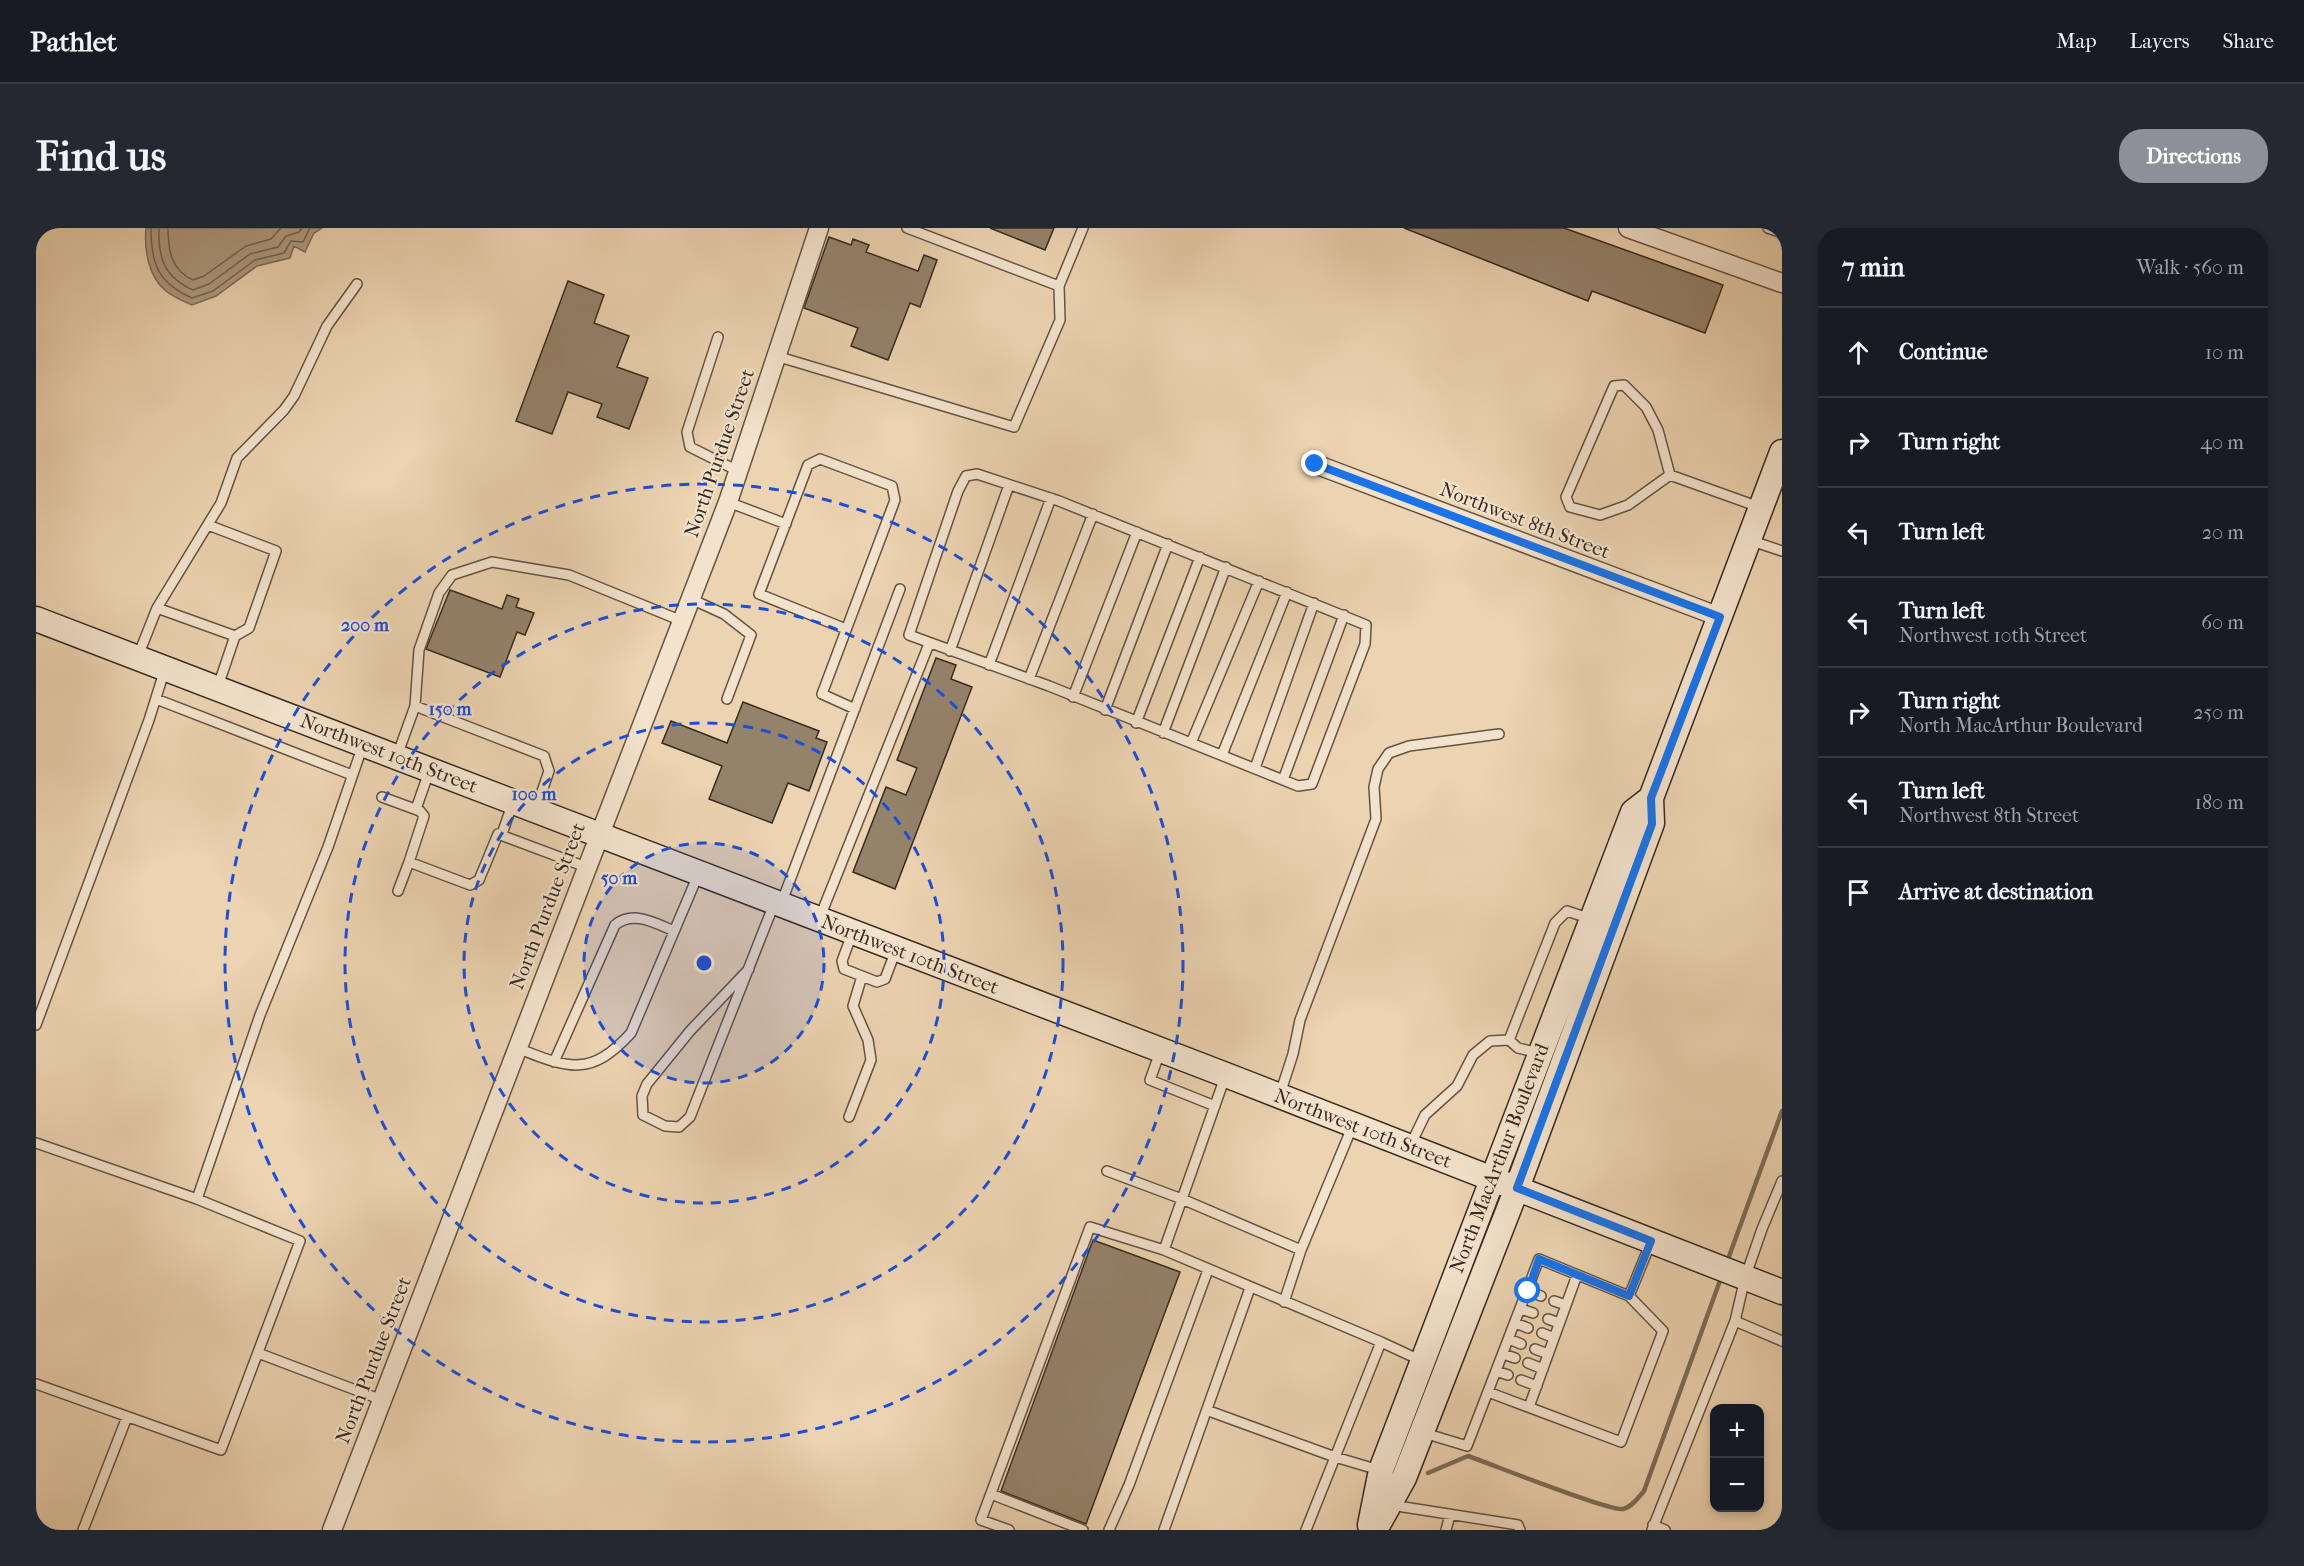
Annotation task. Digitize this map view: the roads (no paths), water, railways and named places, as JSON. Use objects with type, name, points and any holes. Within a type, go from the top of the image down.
[{"type":"main road","name":"North MacArthur Boulevard","points":[[1375,1530],[1404,1478],[1517,1188],[1652,824],[1651,798],[1781,458]]},
{"type":"main road","name":"Northwest 10th Street","points":[[36,618],[1226,1075],[1782,1292]]},
{"type":"main road","name":"North MacArthur Boulevard","points":[[1369,1530],[1381,1471],[1539,1053],[1633,812],[1651,798]]},
{"type":"street","name":"North Purdue Street","points":[[332,1530],[598,834],[728,502],[819,228]]},
{"type":"street","points":[[1628,228],[1782,284]]},
{"type":"street","name":"Northwest 8th Street","points":[[1315,464],[1720,617]]},
{"type":"lane","points":[[907,228],[1059,286]]},
{"type":"lane","points":[[776,356],[1014,427],[1060,320],[1059,286],[1083,228]]},
{"type":"lane","points":[[138,656],[157,608],[222,504],[237,458],[294,396],[327,326],[357,284]]},
{"type":"lane","points":[[717,337],[687,432],[690,447],[738,471]]},
{"type":"lane","points":[[1624,385],[1646,407],[1658,430],[1670,475],[1628,505],[1600,515],[1570,507],[1566,497],[1614,386],[1624,385]]},
{"type":"lane","points":[[846,630],[759,594],[808,465],[820,459],[892,486],[895,500],[822,694],[855,709]]},
{"type":"lane","points":[[977,474],[1051,498],[1366,625],[1365,644],[1311,784],[1298,786],[1029,680],[929,644],[909,634],[958,491],[966,476],[977,474]]},
{"type":"lane","points":[[1670,475],[1761,508]]},
{"type":"lane","points":[[950,651],[1009,485]]},
{"type":"lane","points":[[989,665],[1051,498]]},
{"type":"lane","points":[[728,502],[786,524]]},
{"type":"lane","points":[[1029,680],[1093,514]]},
{"type":"lane","points":[[208,525],[276,551],[249,628],[235,636],[218,686]]},
{"type":"lane","points":[[1073,697],[1137,532]]},
{"type":"lane","points":[[1749,540],[1782,551]]},
{"type":"lane","points":[[1105,710],[1168,544]]},
{"type":"lane","points":[[1136,723],[1200,557]]},
{"type":"lane","points":[[397,756],[415,706],[419,650],[439,593],[452,575],[492,562],[569,575],[682,621]]},
{"type":"lane","points":[[1163,733],[1226,567]]},
{"type":"lane","points":[[1191,743],[1259,581]]},
{"type":"lane","points":[[749,969],[690,1031],[647,1084],[641,1105],[643,1115],[665,1126],[679,1127],[690,1117],[778,903],[900,589]]},
{"type":"lane","points":[[1222,755],[1287,592]]},
{"type":"lane","points":[[690,599],[724,614],[752,635],[727,699]]},
{"type":"lane","points":[[1255,768],[1314,603]]},
{"type":"lane","points":[[157,608],[235,636]]},
{"type":"lane","points":[[1283,780],[1344,615]]},
{"type":"lane","points":[[819,919],[929,644]]},
{"type":"lane","points":[[36,1025],[166,667]]},
{"type":"lane","points":[[156,699],[352,775]]},
{"type":"lane","points":[[409,862],[470,885],[479,880],[496,836],[502,834],[549,771],[544,756],[415,706]]},
{"type":"lane","points":[[1279,1096],[1293,1054],[1300,1020],[1376,819],[1374,787],[1378,769],[1389,753],[1409,746],[1499,734]]},
{"type":"lane","points":[[197,1199],[260,1015],[331,838],[363,743]]},
{"type":"lane","points":[[416,809],[430,769]]},
{"type":"lane","points":[[382,797],[416,809],[424,816],[424,822],[398,891]]},
{"type":"lane","points":[[502,834],[586,867]]},
{"type":"lane","points":[[517,1048],[554,1062],[579,1067],[601,1060],[621,1044],[631,1033],[699,873]]},
{"type":"lane","points":[[1509,1040],[1555,923],[1568,910],[1591,919]]},
{"type":"lane","points":[[554,1062],[615,925],[633,917],[674,931]]},
{"type":"lane","points":[[853,932],[842,961],[844,969],[877,982],[885,979],[897,949]]},
{"type":"lane","points":[[849,1117],[871,1060],[868,1040],[853,1005],[862,976]]},
{"type":"lane","points":[[1410,1147],[1425,1115],[1457,1086],[1473,1055],[1490,1041],[1509,1040],[1518,1048],[1539,1053]]},
{"type":"lane","points":[[1160,1050],[1150,1080],[1215,1106]]},
{"type":"lane","points":[[1164,1250],[1226,1075]]},
{"type":"lane","points":[[1284,1302],[1301,1250],[1353,1125]]},
{"type":"lane","points":[[36,1143],[197,1199],[300,1241],[221,1450],[36,1384]]},
{"type":"lane","points":[[1107,1172],[1182,1199],[1301,1250]]},
{"type":"lane","points":[[1665,1530],[1653,1528],[1736,1321],[1745,1278],[1782,1180]]},
{"type":"lane","points":[[1009,1530],[981,1520],[1090,1227],[1164,1250],[1422,1361]]},
{"type":"lane","points":[[1629,1296],[1651,1241]]},
{"type":"lane","points":[[1422,1433],[1467,1446],[1539,1259],[1629,1296],[1663,1331],[1621,1442],[1488,1392]]},
{"type":"lane","points":[[1109,1530],[1129,1485],[1208,1270]]},
{"type":"lane","points":[[1529,1407],[1577,1275]]},
{"type":"lane","points":[[1164,1530],[1209,1411],[1250,1288]]},
{"type":"lane","points":[[1528,1291],[1541,1296]]},
{"type":"lane","points":[[1554,1301],[1566,1305]]},
{"type":"lane","points":[[1521,1308],[1533,1313]]},
{"type":"lane","points":[[1548,1318],[1559,1323]]},
{"type":"lane","points":[[1736,1321],[1782,1341]]},
{"type":"lane","points":[[1515,1323],[1528,1328]]},
{"type":"lane","points":[[1542,1333],[1554,1338]]},
{"type":"lane","points":[[1509,1340],[1521,1344]]},
{"type":"lane","points":[[1306,1530],[1381,1342]]},
{"type":"lane","points":[[1535,1349],[1548,1354]]},
{"type":"lane","points":[[258,1353],[382,1400]]},
{"type":"lane","points":[[1503,1354],[1515,1358]]},
{"type":"lane","points":[[1528,1364],[1543,1369]]},
{"type":"lane","points":[[1496,1371],[1508,1376]]},
{"type":"lane","points":[[1521,1380],[1536,1386]]},
{"type":"lane","points":[[1209,1411],[1335,1457],[1381,1471]]},
{"type":"lane","points":[[83,1530],[127,1417]]},
{"type":"lane","points":[[991,1494],[1083,1530]]},
{"type":"lane","points":[[1389,1505],[1518,1525],[1520,1530]]},
{"type":"lane","points":[[1446,1530],[1450,1515]]},
{"type":"lane","points":[[36,1528],[41,1530]]},
{"type":"water","points":[[146,228],[322,228],[314,233],[305,252],[294,246],[290,258],[257,266],[216,296],[192,305],[169,293],[155,278],[147,253]]},
{"type":"waterway","points":[[1727,1262],[1782,1111]]},
{"type":"waterway","points":[[1428,1473],[1468,1456],[1613,1508],[1623,1509],[1635,1502],[1644,1491],[1722,1275]]}]
